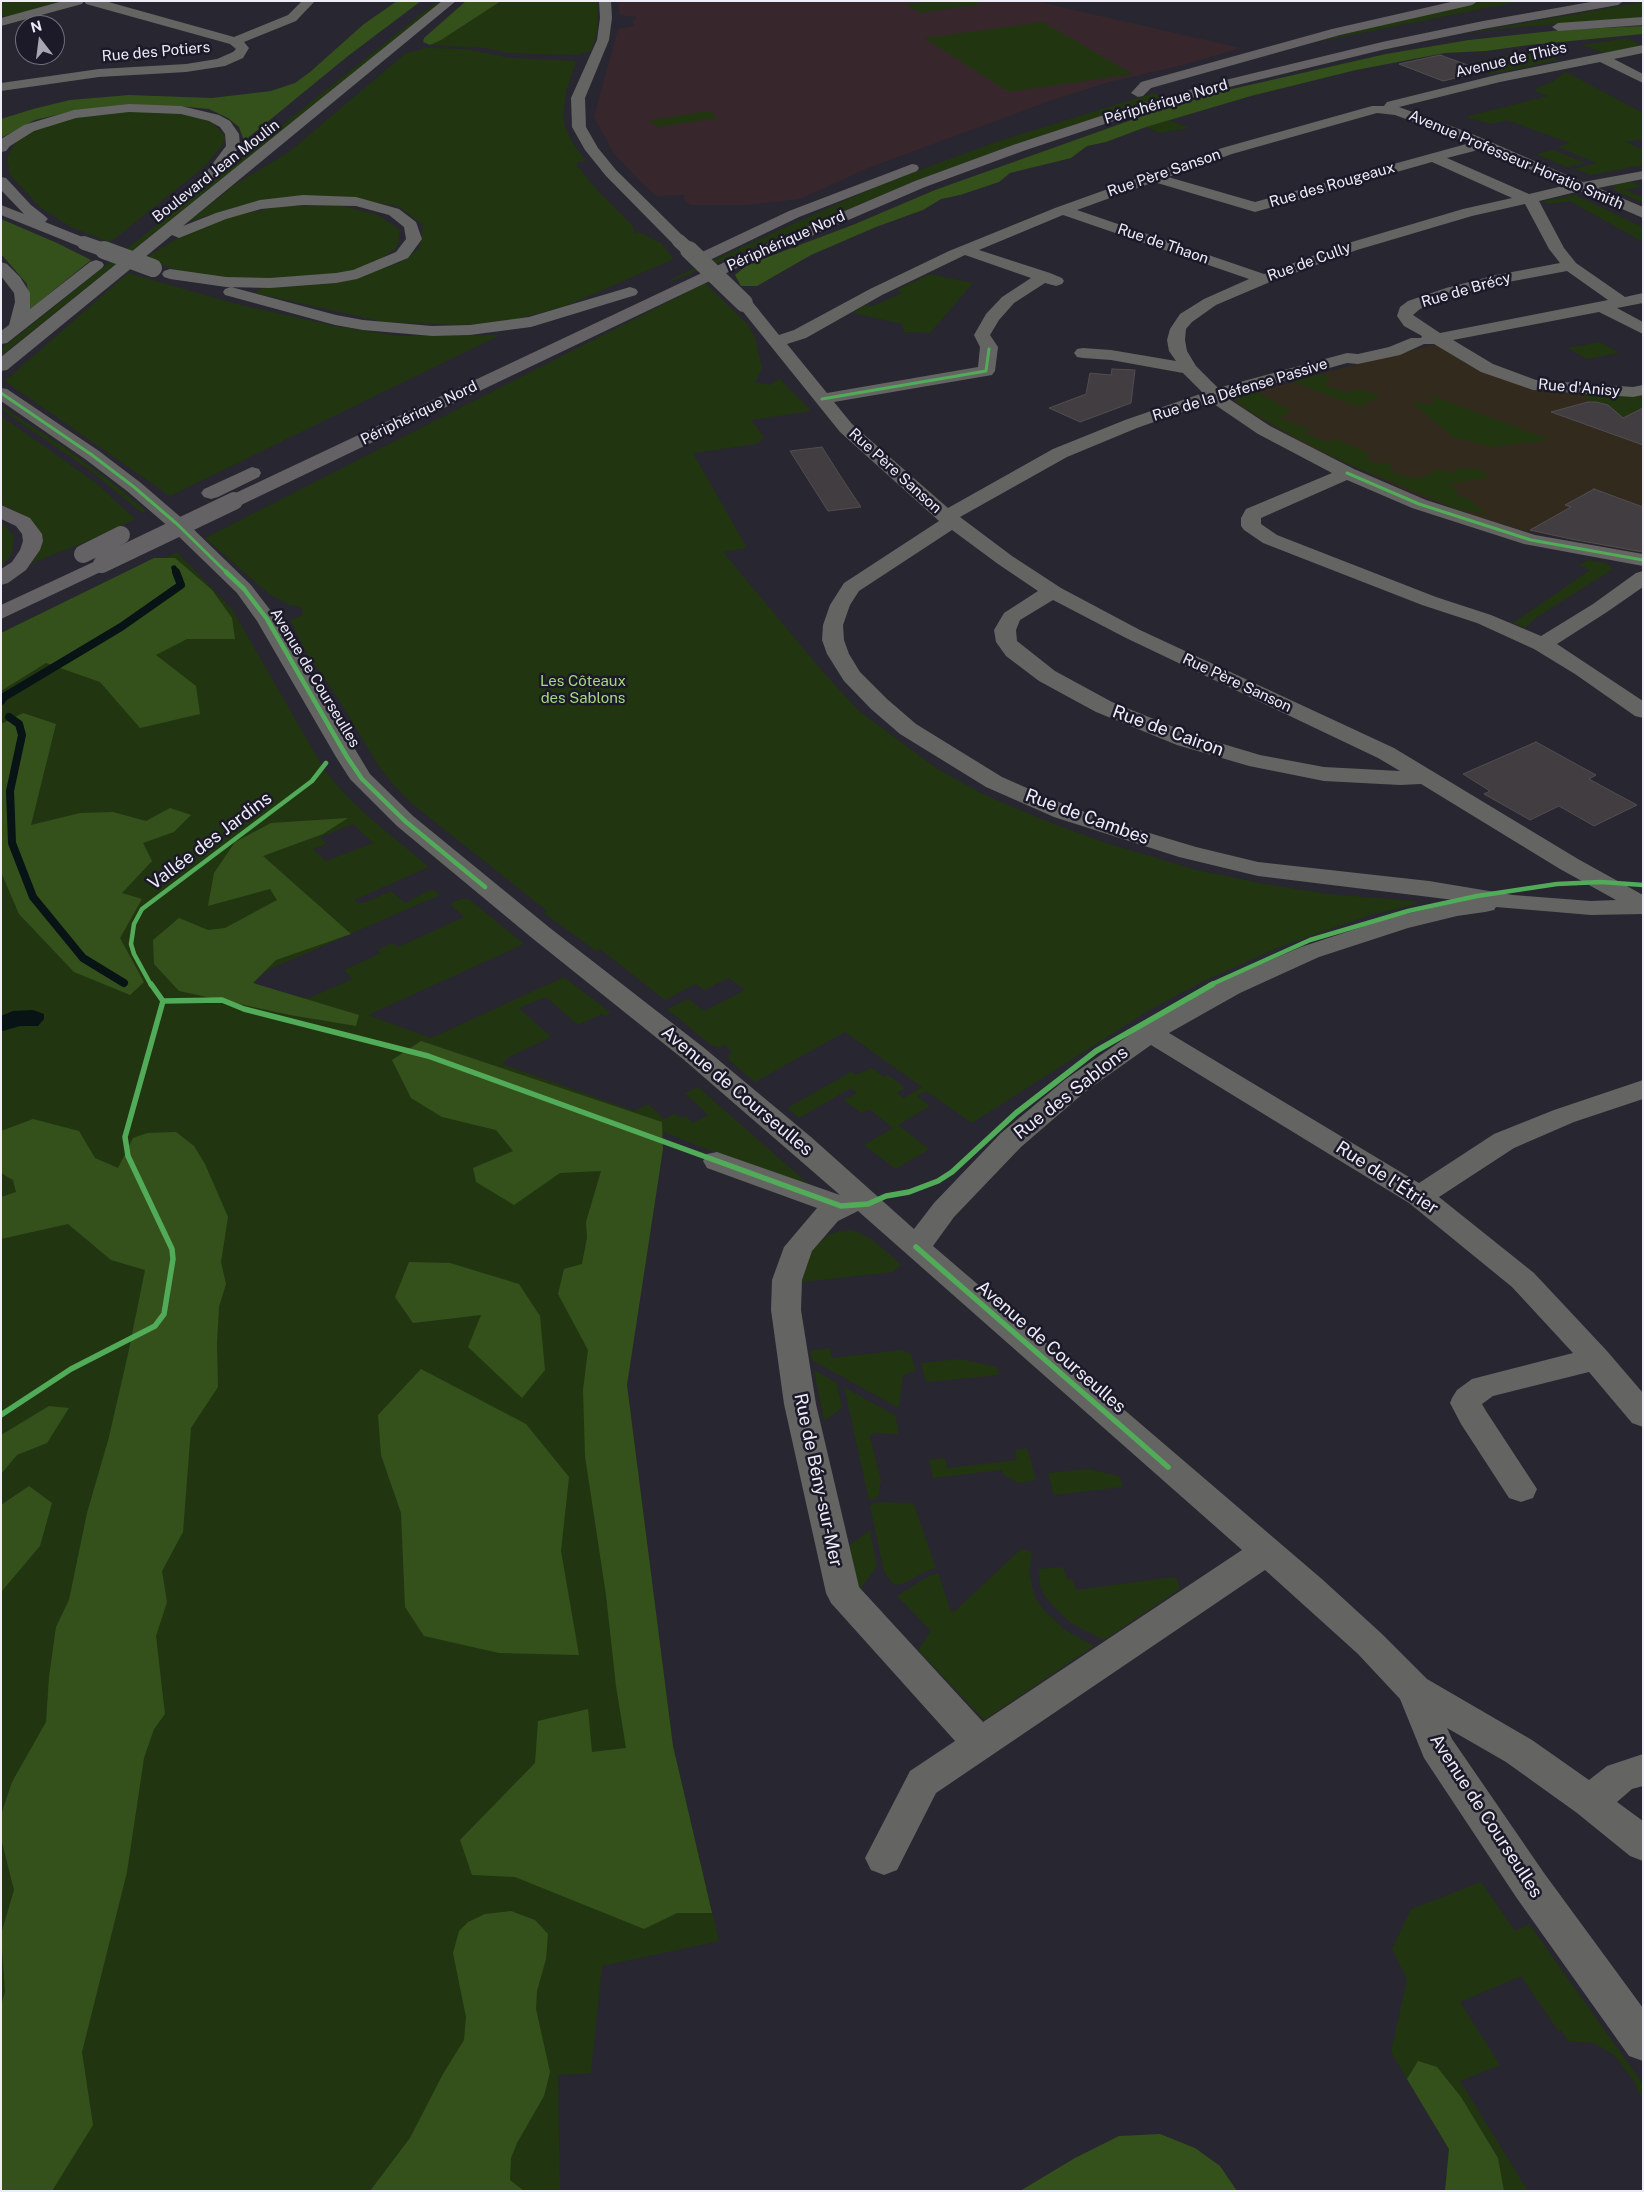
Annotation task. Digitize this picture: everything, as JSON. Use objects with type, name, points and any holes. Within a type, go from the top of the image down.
[{"type":"highway","points":[[1138,93],[1146,86],[1318,38],[1472,1]]},
{"type":"highway","name":"Périphérique Nord","points":[[1121,98],[1281,55],[1354,38],[1544,1]]},
{"type":"highway","name":"Périphérique Nord","points":[[1,612],[731,265],[920,184],[1018,148],[1118,115],[1221,85],[1483,25],[1618,1]]},
{"type":"highway","points":[[1280,71],[1482,35],[1640,21]]},
{"type":"highway","name":"Périphérique Nord","points":[[682,267],[794,214],[928,162]]},
{"type":"highway","points":[[532,339],[648,283]]},
{"type":"highway","points":[[1,592],[263,468]]},
{"type":"highway","points":[[1,511],[23,522],[32,534],[33,541],[30,550],[19,566],[1,579]]},
{"type":"main road","points":[[328,83],[431,1]]},
{"type":"main road","points":[[8,361],[450,1]]},
{"type":"main road","name":"Boulevard Jean Moulin","points":[[1,148],[5,142],[29,128],[74,114],[129,108],[181,110],[214,118],[225,124],[234,139],[233,146],[207,178],[250,145]]},
{"type":"main road","points":[[1,181],[26,208],[55,231]]},
{"type":"main road","points":[[124,265],[184,230],[236,211],[282,202],[330,200],[356,202],[382,208],[404,218],[411,224],[414,232],[414,239],[402,254],[376,267],[336,278],[270,283],[226,282],[170,274]]},
{"type":"main road","points":[[1,210],[170,274],[335,320],[392,328],[432,331],[470,330],[531,322],[630,292]]},
{"type":"main road","points":[[1,339],[125,243]]},
{"type":"main road","points":[[1,267],[14,280],[22,293],[23,302],[17,326]]},
{"type":"street","points":[[1,22],[78,1]]},
{"type":"street","points":[[90,1],[235,41]]},
{"type":"street","name":"Rue des Potiers","points":[[1,88],[99,73],[214,64],[238,55],[243,48],[235,41],[292,18],[309,1]]},
{"type":"street","points":[[604,1],[606,18],[603,40],[578,98],[580,127],[592,150],[611,173],[678,241],[744,303],[776,342]]},
{"type":"street","name":"Avenue de Thiès","points":[[1388,109],[1392,105],[1436,93],[1643,49]]},
{"type":"street","points":[[1601,57],[1643,79]]},
{"type":"street","name":"Avenue Professeur Horatio Smith","points":[[1388,109],[1404,113],[1483,144],[1643,213]]},
{"type":"street","name":"Rue Père Sanson","points":[[1388,109],[1369,111],[1284,134],[1152,177],[1063,210],[965,250],[876,292],[800,334],[776,342],[822,399],[876,457],[949,519],[1005,560],[1054,592],[1133,634],[1386,754],[1643,906]]},
{"type":"street","name":"Rue des Rougeaux","points":[[1152,177],[1255,207],[1483,144]]},
{"type":"street","points":[[1432,157],[1528,199],[1534,204],[1557,250],[1570,266],[1622,302]]},
{"type":"street","name":"Rue de Cully","points":[[1642,574],[1420,504],[1348,473],[1250,422],[1213,395],[1189,369],[1178,351],[1176,340],[1178,329],[1186,318],[1210,302],[1264,279],[1351,247],[1413,227],[1584,186],[1643,175]]},
{"type":"street","name":"Rue de Thaon","points":[[1063,210],[1264,279]]},
{"type":"street","points":[[965,250],[1058,281],[1019,310],[1010,322]]},
{"type":"street","name":"Rue de Brécy","points":[[1436,338],[1410,322],[1405,316],[1406,311],[1430,298],[1478,284],[1570,266]]},
{"type":"street","points":[[822,399],[986,371],[996,342],[982,335],[992,318],[1008,300],[1044,276]]},
{"type":"street","name":"Rue de la Défense Passive","points":[[949,519],[1060,453],[1122,427],[1213,395],[1347,358],[1358,359],[1387,352],[1417,342],[1643,298]]},
{"type":"street","points":[[1601,306],[1643,329]]},
{"type":"street","name":"Rue d'Anisy","points":[[1436,338],[1487,368],[1533,385],[1633,392],[1643,390]]},
{"type":"street","points":[[1083,353],[1111,355],[1189,369]]},
{"type":"street","name":"Avenue de Courseulles","points":[[1,393],[92,455],[134,487],[177,524],[244,589],[267,618],[347,757],[362,779],[388,805],[542,934],[693,1053],[851,1202],[916,1247],[1344,1620],[1414,1690],[1437,1747],[1535,1893],[1643,2042]]},
{"type":"street","points":[[1348,473],[1254,514],[1250,518],[1252,526],[1270,539],[1428,602],[1484,619],[1542,644],[1590,674],[1643,711]]},
{"type":"street","name":"Rue de Cambes","points":[[949,519],[851,588],[840,605],[833,625],[833,640],[838,654],[852,676],[879,704],[908,729],[994,782],[1062,812],[1188,852],[1258,869],[1429,888],[1513,902]]},
{"type":"street","points":[[1542,644],[1600,608],[1642,574]]},
{"type":"street","name":"Rue de Cairon","points":[[1054,592],[1041,597],[1011,616],[1005,630],[1007,642],[1014,652],[1046,676],[1104,707],[1185,740],[1257,761],[1324,774],[1400,778],[1424,776]]},
{"type":"street","name":"Rue des Sablons","points":[[916,1247],[944,1210],[1011,1140],[1076,1084],[1150,1033],[1230,987],[1310,952],[1401,922],[1457,909],[1513,902],[1566,889],[1643,889]]},
{"type":"street","name":"Rue des Sablons","points":[[1513,902],[1591,908],[1643,906]]},
{"type":"street","name":"Rue de l'Étrier","points":[[1150,1033],[1420,1196],[1523,1280],[1596,1359],[1643,1416]]},
{"type":"street","points":[[1420,1196],[1504,1141],[1564,1116],[1643,1089]]},
{"type":"street","points":[[717,1162],[851,1202]]},
{"type":"street","name":"Rue de Bény-sur-Mer","points":[[851,1202],[828,1214],[799,1246],[787,1280],[786,1310],[800,1404],[843,1593],[980,1744]]},
{"type":"street","points":[[1521,1489],[1472,1416],[1466,1403],[1468,1398],[1484,1387],[1596,1359]]},
{"type":"street","points":[[884,1858],[923,1782],[1266,1552]]},
{"type":"street","points":[[1414,1690],[1519,1751],[1590,1802],[1643,1844]]},
{"type":"street","points":[[1590,1802],[1620,1777],[1643,1770]]},
{"type":"shaded area","points":[[618,1],[1035,1],[1241,48],[1183,65],[1109,82],[1047,102],[868,168],[800,199],[749,205],[690,205],[683,199],[685,195],[657,196],[646,187],[614,154],[594,117],[618,29],[634,26],[633,22],[636,17],[620,15]]},
{"type":"shaded area","points":[[1433,345],[1440,346],[1482,371],[1532,390],[1643,396],[1643,408],[1612,409],[1603,403],[1588,402],[1564,416],[1643,445],[1643,553],[1521,530],[1420,496],[1314,449],[1244,409],[1232,399]]},
{"type":"shaded area","points":[[33,1010],[44,1014],[44,1019],[38,1026],[20,1026],[1,1030],[1,1016],[13,1011]]},
{"type":"green space","points":[[1,1],[65,1],[6,17],[1,16]]},
{"type":"green space","points":[[397,1],[421,1],[348,56],[244,141],[239,127],[228,118],[209,109],[177,106],[69,112],[35,120],[1,138],[1,119],[70,100],[129,95],[212,98],[271,91],[295,83],[364,24]]},
{"type":"green space","points":[[438,1],[445,1],[1,356],[1,349]]},
{"type":"green space","points":[[466,1],[501,1],[441,40],[430,45],[423,42],[424,38]]},
{"type":"green space","points":[[501,1],[597,1],[597,32],[591,51],[577,55],[508,53],[486,48],[430,45]]},
{"type":"green space","points":[[930,1],[974,1],[980,4],[921,13],[906,5]]},
{"type":"green space","points":[[1483,1],[1521,1],[1307,44],[1415,16]]},
{"type":"green space","points":[[1643,2],[1643,17],[1517,27],[1462,34]]},
{"type":"green space","points":[[1043,22],[1133,74],[1009,92],[924,38]]},
{"type":"green space","points":[[1643,26],[1643,34],[1486,51],[1445,53],[1356,70],[1251,96],[1146,127],[1106,142],[1087,146],[1071,158],[1010,173],[999,182],[960,195],[941,199],[923,210],[876,227],[811,255],[757,286],[741,286],[735,275],[747,265],[855,224],[935,190],[1151,113],[1223,91],[1386,54],[1469,40],[1561,30]]},
{"type":"green space","points":[[1627,38],[1641,46],[1604,53],[1582,45]]},
{"type":"green space","points":[[426,48],[466,49],[510,58],[576,61],[566,92],[563,115],[565,127],[572,142],[586,161],[577,162],[577,166],[600,193],[632,225],[635,233],[639,232],[661,243],[674,259],[566,306],[513,320],[465,325],[384,322],[255,293],[264,287],[350,278],[399,263],[420,248],[423,225],[398,206],[336,196],[286,197],[243,205],[187,222],[229,190],[226,190],[289,152],[406,53]]},
{"type":"green space","points":[[1534,53],[1545,54],[1559,60],[1492,74],[1467,65],[1492,58]]},
{"type":"green space","points":[[1566,72],[1643,113],[1643,139],[1626,142],[1643,150],[1643,165],[1591,175],[1574,169],[1597,163],[1558,147],[1570,143],[1507,120],[1491,124],[1465,117],[1548,96],[1533,90],[1552,82]]},
{"type":"green space","points":[[1154,93],[1165,99],[903,187],[672,281],[669,280],[884,183],[999,141]]},
{"type":"green space","points":[[111,111],[188,113],[213,123],[226,137],[221,147],[205,166],[109,242],[71,227],[41,208],[10,175],[7,157],[17,140],[44,125],[78,116]]},
{"type":"green space","points":[[709,111],[718,118],[658,127],[649,120]]},
{"type":"green space","points":[[1169,120],[1189,128],[1160,133],[1146,127]]},
{"type":"green space","points":[[1554,150],[1585,163],[1567,167],[1536,154]]},
{"type":"green space","points":[[1627,182],[1642,186],[1626,190],[1643,198],[1643,203],[1616,191],[1612,186]]},
{"type":"green space","points":[[1575,195],[1643,227],[1643,242],[1570,201],[1548,204],[1543,201]]},
{"type":"green space","points":[[339,205],[378,215],[400,230],[397,247],[374,264],[341,274],[286,280],[226,279],[180,271],[145,258],[188,232],[227,217],[283,206]]},
{"type":"green space","points":[[1,219],[91,260],[29,310],[27,284],[1,254]]},
{"type":"green space","points":[[128,273],[237,304],[335,326],[399,336],[500,335],[170,496],[5,381]]},
{"type":"green space","points":[[930,274],[973,283],[930,333],[904,332],[902,324],[853,313],[865,305],[873,306],[902,293],[897,290]]},
{"type":"green space","name":"Les Côteaux des Sablons","points":[[705,283],[748,325],[755,337],[762,368],[755,382],[769,385],[780,379],[811,411],[751,420],[764,437],[757,444],[693,453],[747,548],[723,552],[823,672],[859,711],[936,768],[983,794],[1041,819],[1106,843],[1197,870],[1265,884],[1328,894],[1414,901],[1417,904],[1370,915],[1277,948],[1202,982],[1151,1009],[972,1123],[926,1091],[917,1096],[930,1106],[898,1125],[929,1149],[896,1169],[864,1145],[893,1128],[869,1109],[861,1113],[844,1100],[857,1093],[851,1088],[799,1118],[787,1108],[851,1072],[855,1075],[872,1068],[884,1077],[888,1075],[905,1088],[897,1093],[904,1098],[922,1087],[845,1032],[755,1082],[729,1060],[728,1055],[732,1052],[725,1045],[719,1047],[711,1045],[667,1009],[688,999],[704,1011],[745,990],[729,978],[704,990],[696,984],[665,1000],[600,949],[596,951],[544,913],[547,911],[410,802],[378,765],[336,695],[306,652],[290,620],[303,615],[301,607],[289,605],[269,594],[205,538]]},
{"type":"green space","points":[[1600,342],[1619,353],[1587,359],[1568,348]]},
{"type":"green space","points":[[1320,374],[1332,379],[1323,384],[1348,393],[1357,389],[1380,396],[1359,407],[1293,382]]},
{"type":"green space","points":[[1257,392],[1292,411],[1279,418],[1310,430],[1304,433],[1328,442],[1335,439],[1367,452],[1370,462],[1391,464],[1390,469],[1396,474],[1413,478],[1424,477],[1435,470],[1441,470],[1451,472],[1454,476],[1454,470],[1460,468],[1480,469],[1489,477],[1449,484],[1459,491],[1455,492],[1460,497],[1466,497],[1487,514],[1457,509],[1346,463],[1249,411],[1234,399]]},
{"type":"green space","points":[[1581,394],[1643,397],[1643,408],[1623,418],[1608,413],[1612,409],[1608,405],[1592,402]]},
{"type":"green space","points":[[1431,395],[1551,440],[1490,447],[1456,439],[1412,403],[1416,401],[1422,404],[1430,404],[1435,401],[1435,398],[1427,397]]},
{"type":"green space","points":[[1,406],[64,447],[146,511],[142,513],[91,471],[1,409]]},
{"type":"green space","points":[[1,416],[96,483],[135,519],[101,536],[32,563],[39,551],[30,519],[1,505]]},
{"type":"green space","points":[[1,523],[5,525],[14,537],[12,553],[1,568]]},
{"type":"green space","points":[[177,552],[232,609],[325,771],[370,818],[429,867],[354,900],[358,903],[364,903],[391,891],[405,903],[432,889],[440,895],[229,987],[309,998],[352,979],[344,970],[381,953],[377,950],[393,943],[398,947],[464,917],[450,904],[461,899],[469,899],[524,944],[368,1015],[431,1038],[564,977],[611,1013],[605,1016],[602,1014],[578,1025],[546,997],[519,1008],[551,1037],[509,1057],[502,1064],[634,1111],[648,1104],[664,1119],[676,1113],[681,1118],[686,1116],[693,1123],[708,1115],[685,1093],[698,1087],[811,1186],[722,1155],[651,1127],[627,1385],[673,1746],[719,1941],[602,1966],[591,2073],[558,2075],[560,2191],[1,2191],[1,634]],"holes":[[[353,824],[373,843],[326,861],[313,849],[327,844],[320,837]]]},
{"type":"green space","points":[[154,558],[175,558],[212,590],[232,618],[235,639],[187,639],[156,655],[196,686],[200,714],[140,728],[100,682],[46,663],[1,691],[1,633]]},
{"type":"green space","points":[[1588,560],[1606,563],[1613,569],[1534,619],[1525,628],[1513,623],[1590,570],[1579,565]]},
{"type":"green space","points":[[23,713],[56,724],[31,825],[80,813],[113,812],[146,821],[170,808],[191,815],[174,832],[143,843],[152,861],[122,893],[142,899],[120,938],[144,982],[130,995],[74,972],[19,914],[1,872],[1,724]]},
{"type":"green space","points":[[348,818],[323,834],[263,856],[351,934],[276,960],[253,983],[359,1015],[356,1026],[290,1015],[179,991],[154,964],[153,940],[179,918],[208,930],[225,928],[277,900],[270,889],[208,906],[214,873],[235,842],[271,823]]},
{"type":"green space","points":[[421,1041],[662,1122],[663,1149],[627,1385],[673,1746],[712,1913],[677,1913],[644,1929],[515,1877],[472,1875],[460,1840],[535,1763],[538,1721],[588,1709],[592,1752],[626,1748],[585,1456],[583,1390],[588,1350],[558,1294],[564,1269],[582,1264],[587,1238],[586,1222],[601,1171],[560,1173],[514,1205],[476,1182],[473,1168],[513,1151],[496,1130],[442,1117],[411,1098],[392,1060]]},
{"type":"green space","points":[[33,1119],[79,1131],[95,1158],[118,1168],[133,1138],[147,1133],[176,1132],[194,1146],[205,1164],[228,1217],[221,1262],[226,1284],[219,1307],[217,1343],[218,1387],[191,1428],[183,1532],[162,1571],[167,1602],[156,1636],[165,1714],[154,1729],[144,1758],[127,1872],[82,2052],[93,2125],[52,2191],[1,2191],[1,2005],[5,1992],[1,1934],[14,1890],[1,1838],[1,1815],[12,1782],[46,1722],[49,1677],[56,1627],[69,1600],[87,1513],[109,1437],[145,1270],[111,1260],[68,1224],[1,1239],[1,1197],[16,1192],[13,1180],[1,1173],[1,1131]]},
{"type":"green space","points":[[852,1230],[870,1238],[901,1264],[893,1272],[802,1282],[805,1268],[813,1249],[828,1235]]},
{"type":"green space","points":[[409,1262],[450,1263],[519,1284],[540,1316],[545,1370],[522,1398],[468,1347],[481,1315],[413,1323],[395,1297]]},
{"type":"green space","points":[[830,1348],[832,1358],[902,1350],[911,1354],[916,1371],[903,1375],[899,1406],[897,1407],[812,1360],[810,1351]]},
{"type":"green space","points":[[960,1359],[997,1367],[999,1375],[926,1382],[921,1363]]},
{"type":"green space","points":[[421,1369],[526,1424],[569,1477],[561,1551],[579,1655],[499,1653],[424,1636],[405,1607],[401,1513],[381,1455],[378,1415]]},
{"type":"green space","points":[[814,1370],[837,1383],[842,1408],[824,1421]]},
{"type":"green space","points":[[844,1387],[896,1416],[898,1434],[874,1433],[870,1436],[881,1480],[879,1495],[874,1499],[869,1500]]},
{"type":"green space","points":[[49,1406],[69,1408],[47,1443],[17,1455],[1,1474],[1,1435]]},
{"type":"green space","points":[[1027,1448],[1036,1480],[1018,1483],[1003,1474],[1002,1470],[933,1478],[929,1460],[945,1458],[947,1468],[1017,1460],[1015,1450]]},
{"type":"green space","points":[[1088,1469],[1119,1476],[1123,1487],[1054,1495],[1048,1473]]},
{"type":"green space","points":[[29,1486],[52,1503],[40,1546],[1,1592],[1,1505]]},
{"type":"green space","points":[[877,1502],[910,1503],[914,1505],[936,1568],[926,1571],[903,1584],[894,1585],[884,1572],[870,1506]]},
{"type":"green space","points":[[870,1530],[877,1567],[860,1589],[849,1546]]},
{"type":"green space","points":[[1021,1549],[1032,1553],[1029,1573],[1035,1598],[1044,1610],[1065,1630],[1094,1646],[984,1720],[918,1650],[931,1631],[897,1596],[929,1576],[938,1573],[951,1612],[954,1612]]},
{"type":"green space","points":[[1063,1567],[1067,1579],[1072,1579],[1076,1590],[1173,1577],[1177,1579],[1180,1589],[1104,1640],[1072,1624],[1044,1595],[1040,1585],[1039,1569]]},
{"type":"green space","points":[[1481,1882],[1515,1931],[1529,1924],[1643,2084],[1643,2101],[1634,2081],[1614,2055],[1594,2043],[1568,2041],[1561,2030],[1559,2032],[1521,1976],[1460,2002],[1500,2065],[1460,2081],[1528,2191],[1445,2191],[1449,2149],[1391,2052],[1407,1980],[1392,1949],[1411,1909]]},
{"type":"green space","points":[[511,1911],[535,1920],[548,1934],[546,1959],[537,1991],[536,2009],[550,2072],[544,2096],[517,2143],[511,2158],[510,2180],[524,2191],[370,2191],[410,2138],[443,2074],[464,2040],[466,2017],[453,1953],[459,1931],[468,1922],[485,1914]]},
{"type":"green space","points":[[1418,2061],[1437,2067],[1461,2097],[1498,2158],[1504,2191],[1445,2191],[1449,2149],[1407,2079]]},
{"type":"green space","points":[[1160,2134],[1195,2148],[1220,2166],[1237,2191],[1020,2191],[1075,2158],[1119,2136]]},
{"type":"building","points":[[1440,55],[1484,71],[1443,81],[1399,64]]},
{"type":"building","points":[[1112,369],[1135,370],[1131,403],[1080,422],[1049,408],[1086,394],[1090,373],[1111,375]]},
{"type":"building","points":[[1588,402],[1608,405],[1623,418],[1643,408],[1643,445],[1551,412]]},
{"type":"building","points":[[822,447],[861,507],[828,511],[790,451]]},
{"type":"building","points":[[1594,489],[1643,507],[1643,552],[1530,530],[1571,507],[1565,505]]},
{"type":"building","points":[[1536,742],[1596,775],[1589,779],[1637,805],[1594,826],[1559,806],[1530,820],[1484,794],[1490,791],[1463,774]]},
{"type":"waterway","points":[[174,568],[176,573]]},
{"type":"waterway","points":[[1,701],[4,697],[121,627],[181,585],[176,572]]},
{"type":"waterway","points":[[9,717],[19,724],[22,735],[10,791],[12,843],[33,897],[83,958],[124,983]]},
{"type":"cycle path","points":[[822,399],[986,371],[989,349]]},
{"type":"cycle path","points":[[1,393],[92,455],[134,487],[177,524],[244,589],[267,619],[347,757],[362,779],[405,821],[485,887]]},
{"type":"cycle path","points":[[1347,473],[1419,504],[1531,540],[1643,560]]},
{"type":"cycle path","name":"Vallée des Jardins","points":[[163,1001],[146,978],[131,944],[134,924],[142,909],[312,781],[326,763]]},
{"type":"cycle path","points":[[163,1001],[222,1000],[244,1009],[428,1056],[841,1206],[868,1204],[886,1196],[909,1192],[938,1181],[952,1172],[1016,1113],[1096,1051],[1202,989],[1310,940],[1408,911],[1477,896],[1557,884],[1601,882],[1643,885]]},
{"type":"cycle path","points":[[1,1415],[71,1369],[155,1326],[164,1314],[173,1259],[172,1249],[128,1156],[125,1137],[163,1001]]},
{"type":"cycle path","points":[[916,1247],[1168,1467]]}]
